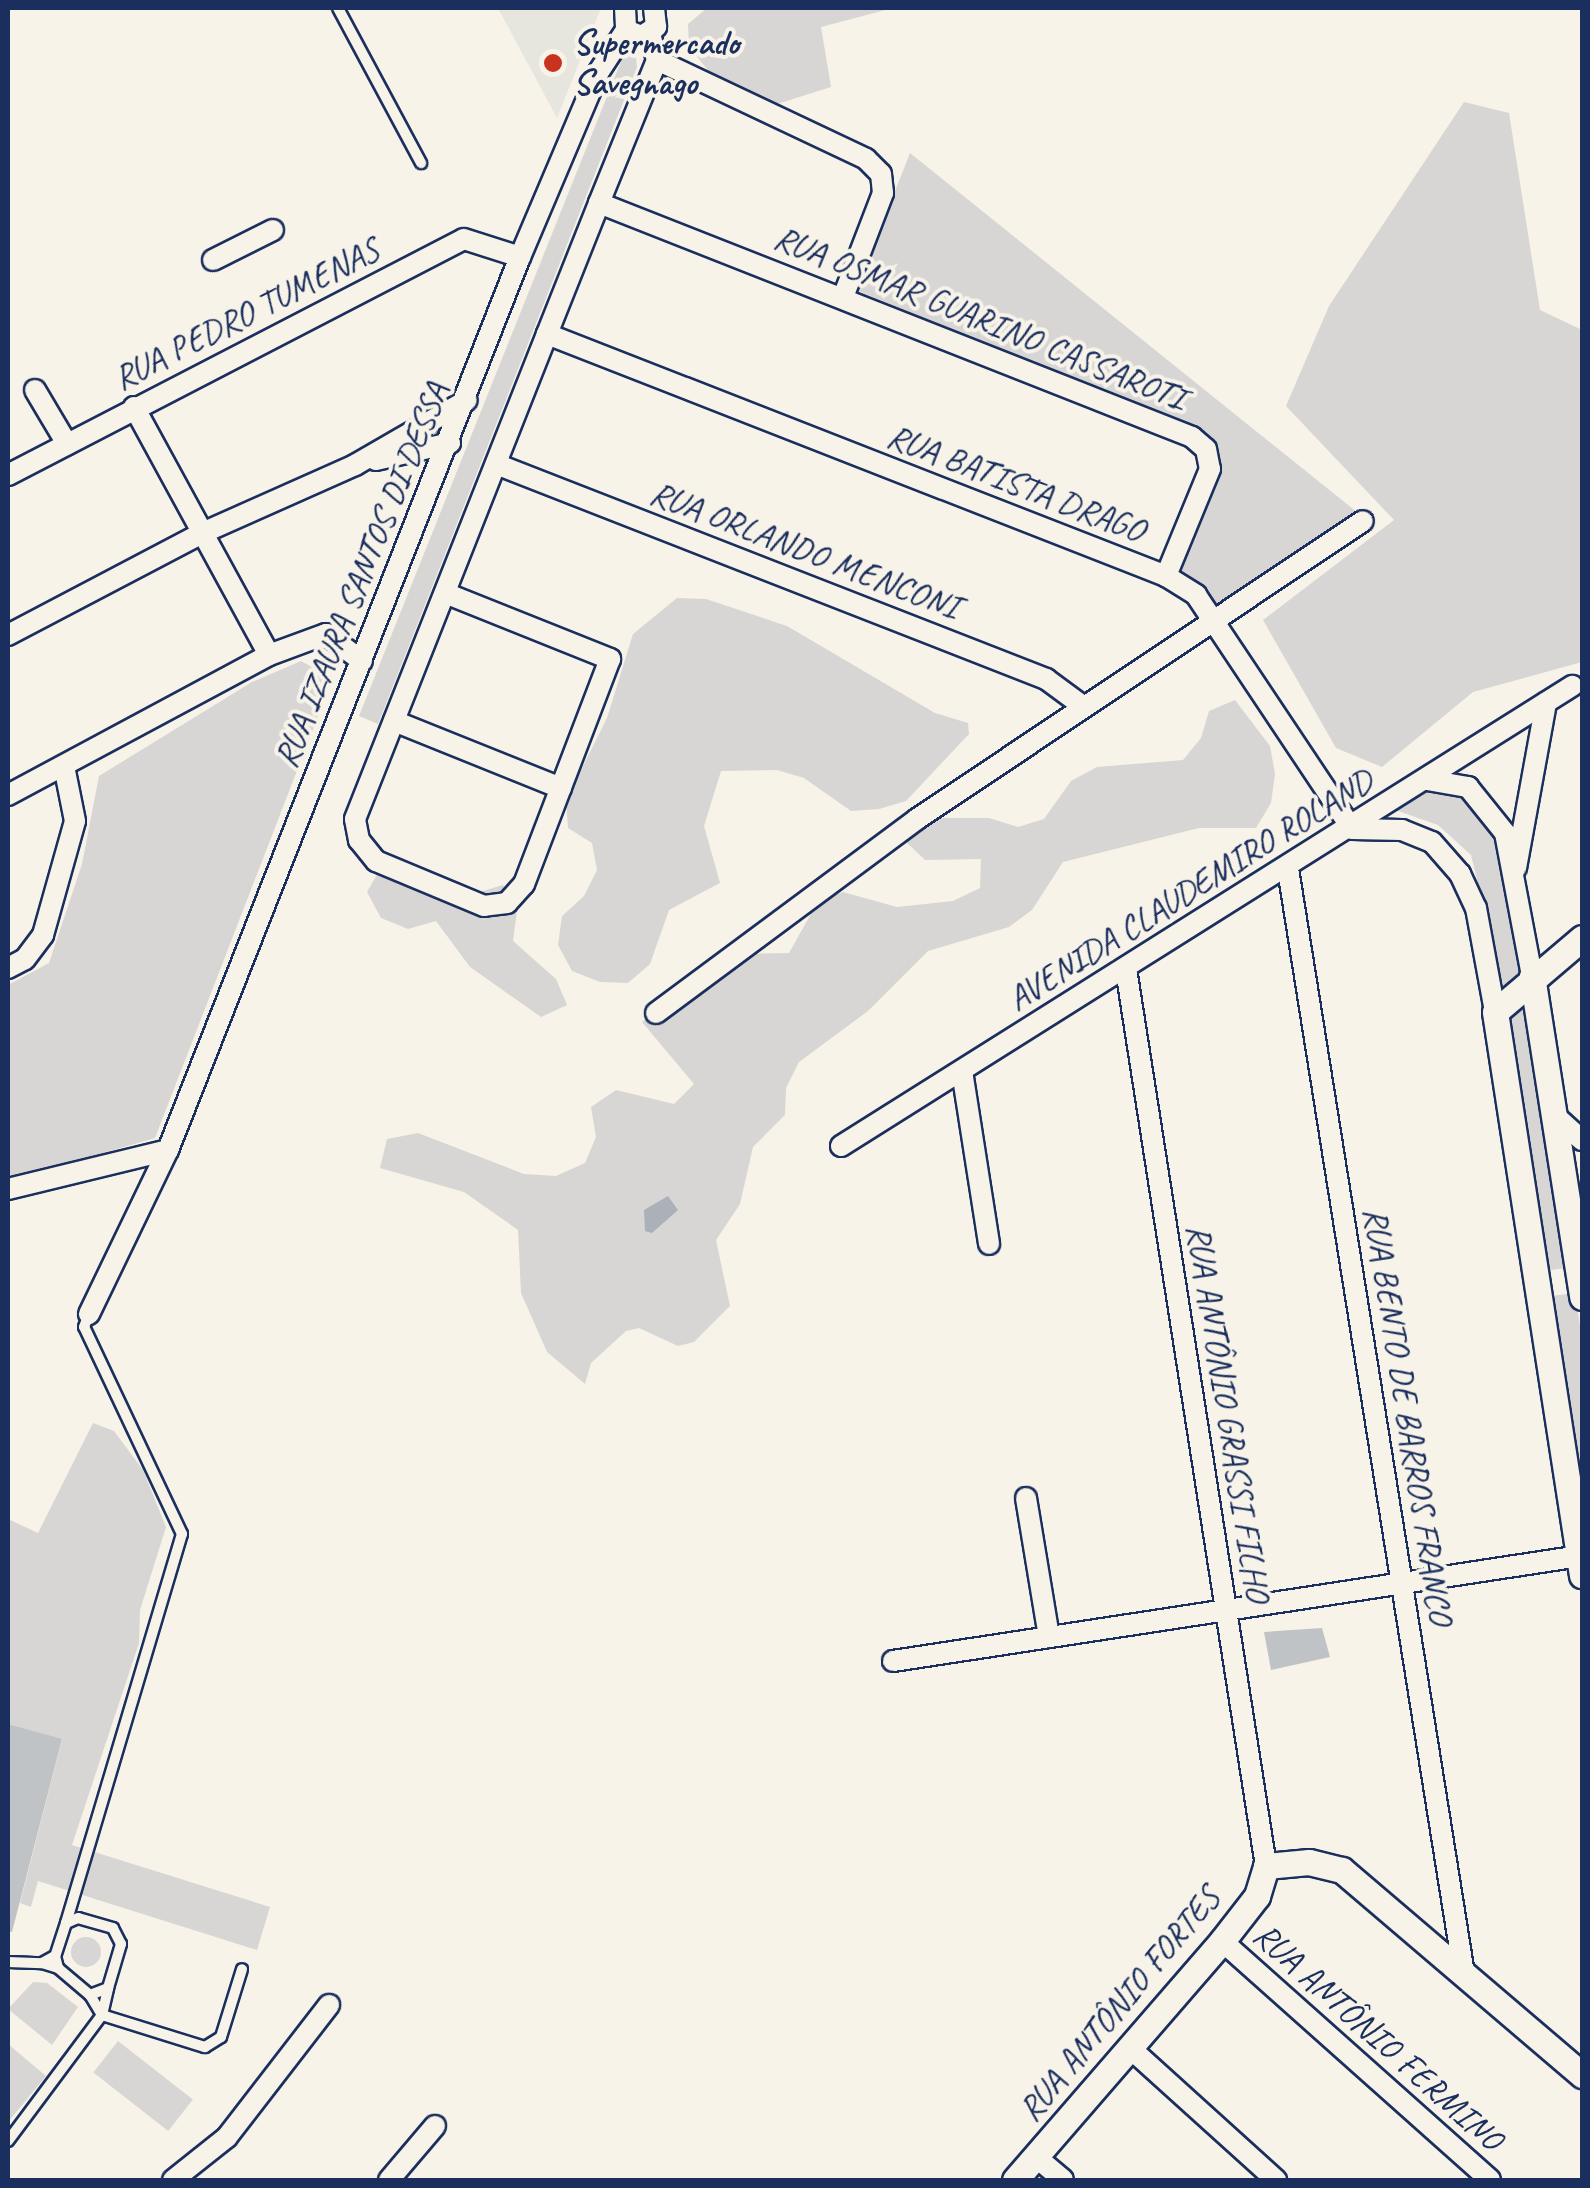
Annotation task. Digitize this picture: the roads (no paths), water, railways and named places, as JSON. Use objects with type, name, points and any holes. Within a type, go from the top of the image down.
[{"type":"street","points":[[625,8],[626,30],[650,33]]},
{"type":"street","points":[[444,593],[610,659],[524,884],[508,903],[484,906],[376,861],[359,840],[355,818],[444,593],[496,464],[599,203],[657,60],[650,33],[656,8]]},
{"type":"street","name":"RUA IZAURA SANTOS DI DESSA","points":[[89,1314],[168,1150],[520,258],[598,72],[626,30]]},
{"type":"street","points":[[657,60],[866,159],[880,174],[883,193],[843,298]]},
{"type":"street","name":"RUA OSMAR GUARINO CASSAROTI","points":[[599,203],[1192,437],[1206,449],[1210,469],[1166,576]]},
{"type":"street","points":[[213,260],[273,230]]},
{"type":"street","name":"RUA PEDRO TUMENAS","points":[[8,475],[464,239],[520,258]]},
{"type":"street","name":"RUA BATISTA DRAGO","points":[[547,334],[1166,576],[1196,595],[1216,619],[1352,829]]},
{"type":"street","points":[[34,390],[67,444]]},
{"type":"street","points":[[8,635],[200,534],[355,465],[466,400]]},
{"type":"street","points":[[134,407],[269,655]]},
{"type":"street","points":[[355,465],[450,442]]},
{"type":"street","name":"RUA ORLANDO MENCONI","points":[[496,464],[1046,679],[1084,708]]},
{"type":"street","points":[[656,1013],[917,819],[1363,521]]},
{"type":"street","points":[[8,796],[269,655],[326,634],[362,661]]},
{"type":"street","name":"AVENIDA CLAUDEMIRO ROLAND","points":[[841,1146],[1352,829],[1572,686]]},
{"type":"street","points":[[1514,880],[1546,703]]},
{"type":"street","points":[[394,721],[561,788]]},
{"type":"street","points":[[8,968],[26,959],[43,936],[70,840],[75,821],[64,766]]},
{"type":"street","points":[[1426,780],[1468,788],[1489,806],[1505,833],[1554,1114],[1577,1221],[1581,1288],[1538,1285]]},
{"type":"street","points":[[893,1661],[1401,1583],[1582,1563],[1476,908],[1460,874],[1432,842],[1402,830],[1352,829]]},
{"type":"street","name":"RUA BENTO DE BARROS FRANCO","points":[[1288,868],[1464,1974]]},
{"type":"street","points":[[1495,1012],[1532,976],[1582,938]]},
{"type":"street","name":"RUA ANTÔNIO GRASSI FILHO","points":[[1126,969],[1266,1866]]},
{"type":"street","points":[[962,1071],[990,1244]]},
{"type":"street","points":[[1554,1114],[1582,1140]]},
{"type":"street","points":[[8,1189],[168,1150]]},
{"type":"street","points":[[1026,1498],[1049,1637]]},
{"type":"street","points":[[1266,1866],[1309,1862],[1342,1870],[1582,2075]]},
{"type":"street","name":"RUA ANTÔNIO FORTES","points":[[1015,2180],[1222,1942],[1256,1896],[1266,1866]]},
{"type":"street","name":"RUA ANTÔNIO FERMINO","points":[[1222,1942],[1490,2180]]},
{"type":"street","points":[[179,2179],[227,2136],[301,2050],[329,2005]]},
{"type":"street","points":[[1130,2048],[1276,2180]]},
{"type":"street","points":[[389,2180],[436,2126]]},
{"type":"street","points":[[1036,2156],[1064,2180]]},
{"type":"lane","points":[[338,8],[420,164]]},
{"type":"lane","points":[[58,1968],[55,1956],[68,1908],[182,1534],[84,1327],[89,1314]]},
{"type":"lane","points":[[8,2141],[102,2015],[121,1944],[113,1928],[78,1918],[68,1908]]},
{"type":"lane","points":[[66,1923],[78,1918]]},
{"type":"lane","points":[[42,1963],[55,1956]]},
{"type":"lane","points":[[8,1962],[42,1963],[58,1968],[90,1995],[102,2015],[205,2047],[221,2037],[242,1969]]},
{"type":"lane","points":[[90,1995],[108,1988]]},
{"type":"place","name":"Supermercado Savegnago","points":[[553,63]]}]
